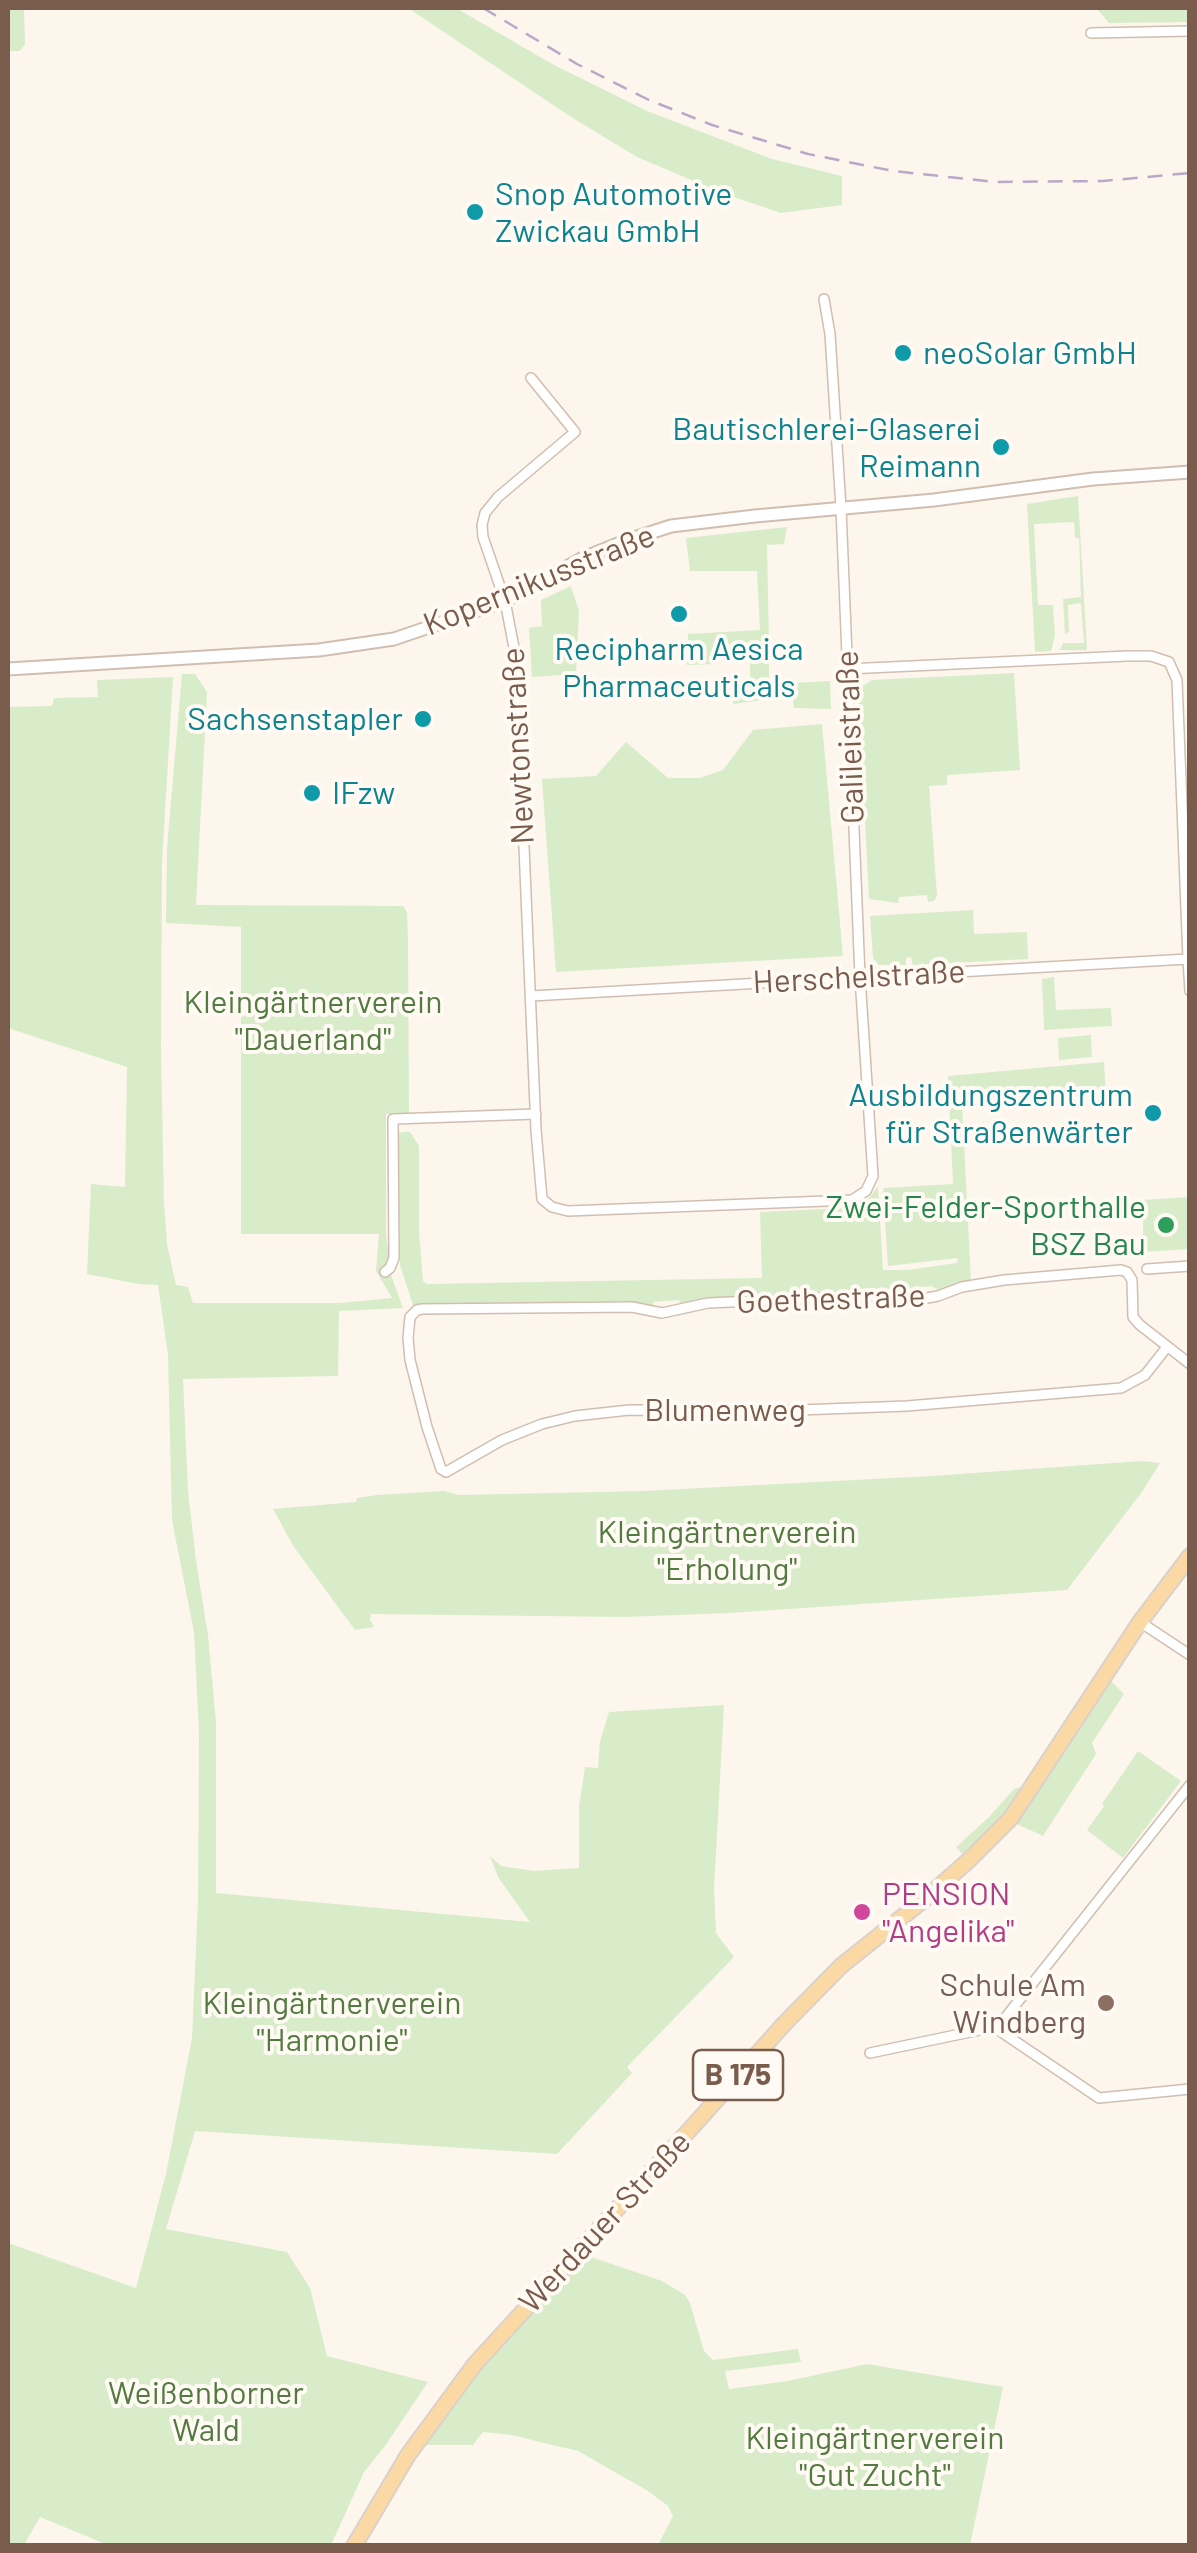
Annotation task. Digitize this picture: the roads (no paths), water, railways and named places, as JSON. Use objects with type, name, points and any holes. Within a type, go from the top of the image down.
[{"type":"main road","name":"Werdauer Straße","points":[[354,2546],[408,2455],[475,2364],[829,1978],[926,1898],[1011,1818],[1140,1622],[1190,1556]]},
{"type":"street","points":[[1091,33],[1190,31]]},
{"type":"street","name":"Galileistraße","points":[[824,299],[830,334],[841,508],[860,976],[874,1176]]},
{"type":"street","name":"Newtonstraße","points":[[531,378],[574,432],[512,482],[485,514],[482,526],[505,601],[516,658],[542,1199],[568,1212],[852,1200],[866,1191],[874,1176]]},
{"type":"street","name":"Kopernikusstraße","points":[[8,669],[353,646],[394,639],[505,601],[581,560],[671,526],[934,500],[1093,479],[1190,472]]},
{"type":"street","points":[[846,669],[1127,656],[1151,656],[1169,662],[1177,680],[1190,991]]},
{"type":"street","name":"Herschelstraße","points":[[531,996],[1188,959]]},
{"type":"street","points":[[385,1272],[394,1258],[393,1119],[536,1114]]},
{"type":"street","points":[[1147,1270],[1190,1266]]},
{"type":"street","name":"Goethestraße","points":[[414,1312],[447,1308],[632,1307],[662,1313],[708,1303],[889,1295],[916,1300],[1004,1280],[1121,1270],[1128,1272],[1132,1280],[1134,1317],[1190,1364]]},
{"type":"street","name":"Blumenweg","points":[[414,1312],[409,1323],[410,1360],[427,1427],[441,1469],[446,1472],[502,1440],[575,1416],[628,1410],[772,1411],[907,1406],[1121,1388],[1145,1375],[1167,1346]]},
{"type":"street","points":[[1140,1622],[1190,1655]]},
{"type":"street","points":[[870,2053],[994,2027],[1005,2018],[1190,1785]]},
{"type":"street","points":[[994,2027],[1099,2098],[1190,2089]]},
{"type":"railway","points":[[483,8],[577,64],[649,100],[712,125],[808,154],[893,171],[995,182],[1103,181],[1190,173]]},
{"type":"place","name":"Snop Automotive Zwickau GmbH","points":[[475,212]]},
{"type":"place","name":"neoSolar GmbH","points":[[903,353]]},
{"type":"place","name":"Bautischlerei-Glaserei Reimann","points":[[1001,447]]},
{"type":"place","name":"Recipharm Aesica Pharmaceuticals","points":[[679,614]]},
{"type":"place","name":"Sachsenstapler","points":[[423,719]]},
{"type":"place","name":"IFzw","points":[[312,793]]},
{"type":"place","name":"Ausbildungszentrum für Straßenwärter","points":[[1153,1113]]},
{"type":"place","name":"Zwei-Felder-Sporthalle BSZ Bau","points":[[1166,1225]]},
{"type":"place","name":"PENSION \"Angelika\"","points":[[862,1912]]},
{"type":"place","name":"Schule Am Windberg","points":[[1106,2003]]},
{"type":"park label","name":"Kleingärtnerverein \"Dauerland\"","points":[[313,1020]]},
{"type":"park label","name":"Kleingärtnerverein \"Erholung\"","points":[[727,1550]]},
{"type":"park label","name":"Kleingärtnerverein \"Harmonie\"","points":[[332,2022]]},
{"type":"park label","name":"Weißenborner Wald","points":[[206,2412]]},
{"type":"park label","name":"Kleingärtnerverein \"Gut Zucht\"","points":[[875,2456]]}]
